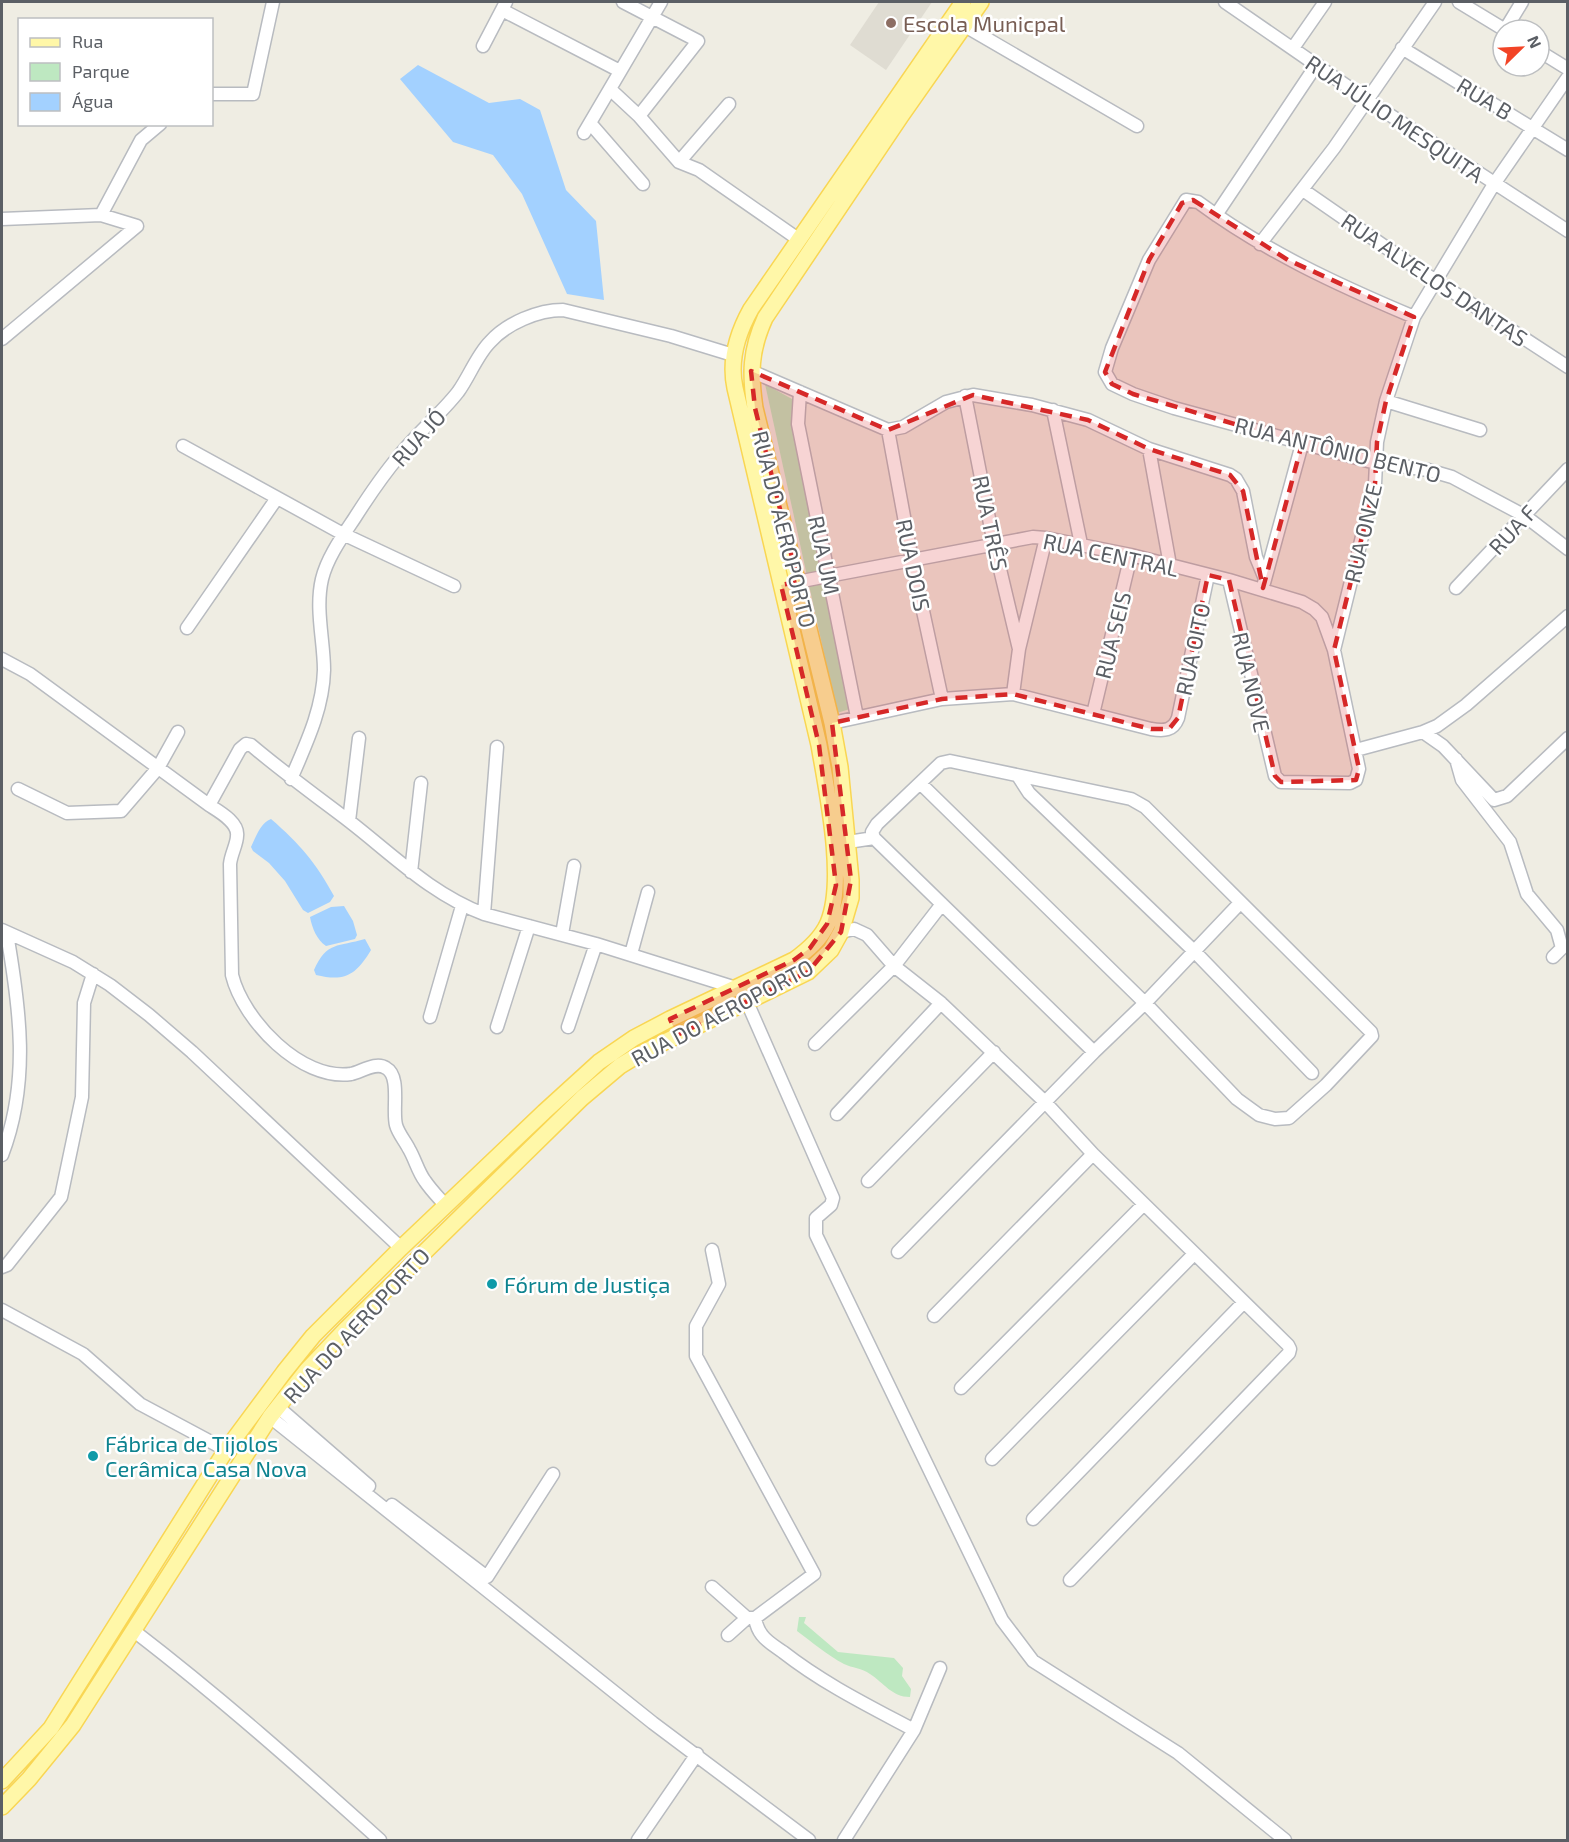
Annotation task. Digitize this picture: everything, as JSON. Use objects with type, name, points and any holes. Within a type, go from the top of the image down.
[{"type":"main road","name":"RUA DO AEROPORTO","points":[[2,1781],[51,1728],[226,1450],[313,1336],[401,1248],[599,1062],[634,1038],[669,1019],[794,960],[821,936],[833,909],[836,885],[829,802],[819,745],[733,378],[734,355],[741,326],[751,309],[963,2]]},
{"type":"main road","name":"RUA DO AEROPORTO","points":[[2,1807],[29,1779],[73,1725],[274,1412],[313,1364],[391,1284],[582,1098],[620,1066],[677,1035],[808,972],[831,950],[841,932],[851,898],[840,767],[832,723],[755,408],[751,371],[753,349],[765,318],[981,2]]},
{"type":"main road","points":[[669,1019],[677,1035]]},
{"type":"main road","points":[[377,1272],[391,1284]]},
{"type":"street","points":[[213,94],[253,94],[273,2]]},
{"type":"street","points":[[623,2],[698,41],[639,116]]},
{"type":"street","points":[[644,184],[587,128],[661,2]]},
{"type":"street","name":"RUA JÚLIO MESQUITA","points":[[1225,2],[1367,100],[1568,231]]},
{"type":"street","points":[[1293,48],[1325,2]]},
{"type":"street","points":[[1260,244],[1303,190],[1435,2]]},
{"type":"street","points":[[1459,2],[1491,21]]},
{"type":"street","points":[[1512,18],[1522,2]]},
{"type":"street","points":[[483,46],[504,6],[620,71]]},
{"type":"street","points":[[964,26],[1137,126]]},
{"type":"street","name":"RUA B","points":[[1402,48],[1568,150]]},
{"type":"street","points":[[1551,58],[1568,69]]},
{"type":"street","points":[[1317,64],[1216,215],[1260,244],[1328,280],[1414,317]]},
{"type":"street","name":"RUA ONZE","points":[[1334,650],[1375,484],[1377,442],[1386,401],[1414,317],[1494,184],[1568,77]]},
{"type":"street","points":[[611,90],[639,116],[680,162],[699,170],[798,239]]},
{"type":"street","points":[[680,162],[729,104]]},
{"type":"street","points":[[101,215],[141,140],[158,126]]},
{"type":"street","name":"RUA ALVELOS DANTAS","points":[[1303,190],[1568,367]]},
{"type":"street","name":"RUA ANTÔNIO BENTO","points":[[1216,215],[1193,200],[1186,200],[1182,203],[1149,260],[1112,348],[1105,372],[1112,384],[1174,408],[1244,425],[1302,444],[1452,477],[1525,516],[1568,549]]},
{"type":"street","points":[[2,219],[101,215],[137,226],[2,339]]},
{"type":"street","name":"RUA JÓ","points":[[291,779],[316,719],[324,671],[320,607],[322,581],[326,568],[343,534],[399,456],[458,391],[489,343],[506,330],[535,314],[563,310],[670,336],[734,355]]},
{"type":"street","points":[[751,371],[888,430],[903,428],[946,402],[973,394],[1053,410],[1088,420],[1149,449],[1219,471],[1236,479],[1243,491],[1263,585]]},
{"type":"street","name":"RUA UM","points":[[800,392],[798,424],[856,717]]},
{"type":"street","name":"RUA TRÊS","points":[[965,396],[994,544],[1019,650]]},
{"type":"street","points":[[1386,401],[1480,430]]},
{"type":"street","points":[[1053,410],[1081,544]]},
{"type":"street","name":"RUA DOIS","points":[[888,430],[912,560],[942,699]]},
{"type":"street","points":[[1263,585],[1302,444]]},
{"type":"street","points":[[183,446],[343,534],[454,586]]},
{"type":"street","points":[[1149,449],[1170,565]]},
{"type":"street","name":"RUA F","points":[[1456,588],[1568,469]]},
{"type":"street","points":[[187,628],[277,498]]},
{"type":"street","name":"RUA CENTRAL","points":[[781,585],[1033,537],[1081,544],[1229,580],[1263,585],[1302,602],[1322,617],[1334,650],[1356,750]]},
{"type":"street","points":[[1013,694],[1019,650],[1046,538]]},
{"type":"street","name":"RUA SEIS","points":[[1093,714],[1131,555]]},
{"type":"street","name":"RUA OITO","points":[[1093,714],[1161,730],[1169,729],[1175,724],[1208,574]]},
{"type":"street","name":"RUA NOVE","points":[[1229,580],[1273,772],[1278,780],[1281,782],[1350,783],[1359,776],[1356,750]]},
{"type":"street","points":[[1356,750],[1437,726],[1466,705],[1568,616]]},
{"type":"street","points":[[2,659],[30,674],[209,805],[234,826],[237,836],[231,852],[230,864],[232,975],[236,989],[266,1034],[292,1056],[313,1069],[350,1074],[378,1066],[386,1067],[392,1074],[395,1088],[393,1109],[396,1126],[424,1180],[446,1206]]},
{"type":"street","points":[[832,723],[942,699],[1013,694],[1093,714]]},
{"type":"street","points":[[18,789],[67,813],[121,811],[158,768],[178,732]]},
{"type":"street","points":[[1423,732],[1456,759],[1494,800],[1507,796],[1568,738]]},
{"type":"street","points":[[349,821],[359,738]]},
{"type":"street","points":[[209,805],[240,749],[246,744],[251,745],[411,872],[462,906],[631,954],[736,988]]},
{"type":"street","points":[[484,914],[496,747]]},
{"type":"street","points":[[1456,759],[1462,780],[1510,842],[1527,894],[1557,930],[1562,948],[1553,957]]},
{"type":"street","points":[[920,783],[1145,1003],[1237,1099],[1259,1115],[1275,1119],[1289,1118],[1326,1085],[1372,1036],[1371,1032],[1145,807],[1131,799],[950,761],[942,763],[920,783],[878,824],[872,832],[874,838],[1094,1052]]},
{"type":"street","points":[[1018,776],[1029,793],[1195,952],[1312,1073]]},
{"type":"street","points":[[411,872],[421,783]]},
{"type":"street","points":[[848,842],[874,838]]},
{"type":"street","points":[[562,934],[574,866]]},
{"type":"street","points":[[631,954],[648,892]]},
{"type":"street","points":[[815,1044],[894,966],[942,903]]},
{"type":"street","points":[[898,1252],[1195,952],[1240,903]]},
{"type":"street","points":[[430,1017],[462,906]]},
{"type":"street","points":[[497,1027],[529,926]]},
{"type":"street","points":[[841,932],[854,929],[867,935],[894,966],[941,1003],[994,1052],[1093,1154],[1290,1349],[1289,1353],[1070,1580]]},
{"type":"street","points":[[4,932],[73,962],[149,1015],[192,1052],[401,1248]]},
{"type":"street","points":[[2,1155],[12,1124],[21,1042],[15,979],[4,932]]},
{"type":"street","points":[[568,1027],[596,944]]},
{"type":"street","points":[[2,1267],[7,1265],[61,1197],[82,1097],[84,1003],[93,974]]},
{"type":"street","points":[[747,1002],[833,1198],[831,1205],[816,1218],[816,1234],[1002,1620],[1033,1661],[1179,1753],[1285,1840]]},
{"type":"street","points":[[837,1114],[941,1003]]},
{"type":"street","points":[[868,1181],[994,1052]]},
{"type":"street","points":[[2,1114],[12,1124]]},
{"type":"street","points":[[934,1316],[1093,1154]]},
{"type":"street","points":[[961,1388],[1144,1204]]},
{"type":"street","points":[[712,1250],[719,1284],[696,1326],[696,1356],[814,1574],[728,1635]]},
{"type":"street","points":[[992,1459],[1194,1254]]},
{"type":"street","points":[[1033,1519],[1244,1302]]},
{"type":"street","points":[[2,1310],[83,1354],[140,1404],[226,1450]]},
{"type":"street","points":[[274,1412],[487,1577],[553,1474]]},
{"type":"street","points":[[274,1412],[653,1723],[809,1840]]},
{"type":"street","points":[[712,1587],[751,1618],[762,1636],[800,1665],[838,1691],[860,1700],[914,1730]]},
{"type":"street","points":[[134,1631],[262,1734],[380,1840]]},
{"type":"street","points":[[844,1840],[914,1730],[940,1668]]},
{"type":"street","points":[[638,1840],[697,1754]]},
{"type":"highlighted area","points":[[1193,200],[1288,260],[1414,317],[1386,401],[1377,442],[1375,484],[1334,650],[1359,769],[1356,780],[1281,782],[1275,776],[1229,580],[1208,575],[1178,718],[1169,729],[1151,729],[1013,694],[942,699],[832,723],[851,880],[841,932],[808,972],[677,1035],[670,1019],[794,960],[810,948],[827,924],[836,885],[819,745],[781,585],[798,582],[755,408],[751,371],[888,430],[973,395],[1088,420],[1149,449],[1230,475],[1243,491],[1263,588],[1302,444],[1133,394],[1112,384],[1105,372],[1149,260],[1182,203]]},
{"type":"shaded area","name":"Escola Municpal","points":[[879,2],[932,2],[886,70],[850,45]]},
{"type":"green space","points":[[765,384],[792,399],[853,708],[837,713]]},
{"type":"green space","points":[[799,1617],[806,1617],[804,1623],[838,1652],[894,1658],[903,1668],[902,1676],[911,1689],[910,1697],[898,1695],[867,1672],[844,1664],[826,1653],[797,1631]]},
{"type":"water","points":[[418,65],[489,103],[520,99],[540,110],[566,190],[596,221],[604,300],[567,294],[522,194],[493,155],[453,142],[400,79]]},
{"type":"water","points":[[271,819],[291,837],[314,864],[334,896],[330,902],[308,913],[303,910],[285,881],[269,863],[253,851],[251,847],[259,831]]},
{"type":"water","points":[[344,906],[353,921],[357,935],[355,939],[326,946],[315,933],[310,917],[331,907]]},
{"type":"water","points":[[365,939],[371,950],[355,971],[335,978],[316,975],[314,970],[329,950]]},
{"type":"place","name":"Escola Municpal","points":[[891,23]]},
{"type":"place","name":"Fórum de Justiça","points":[[492,1284]]},
{"type":"place","name":"Fábrica de Tijolos Cerâmica Casa Nova","points":[[93,1456]]}]
